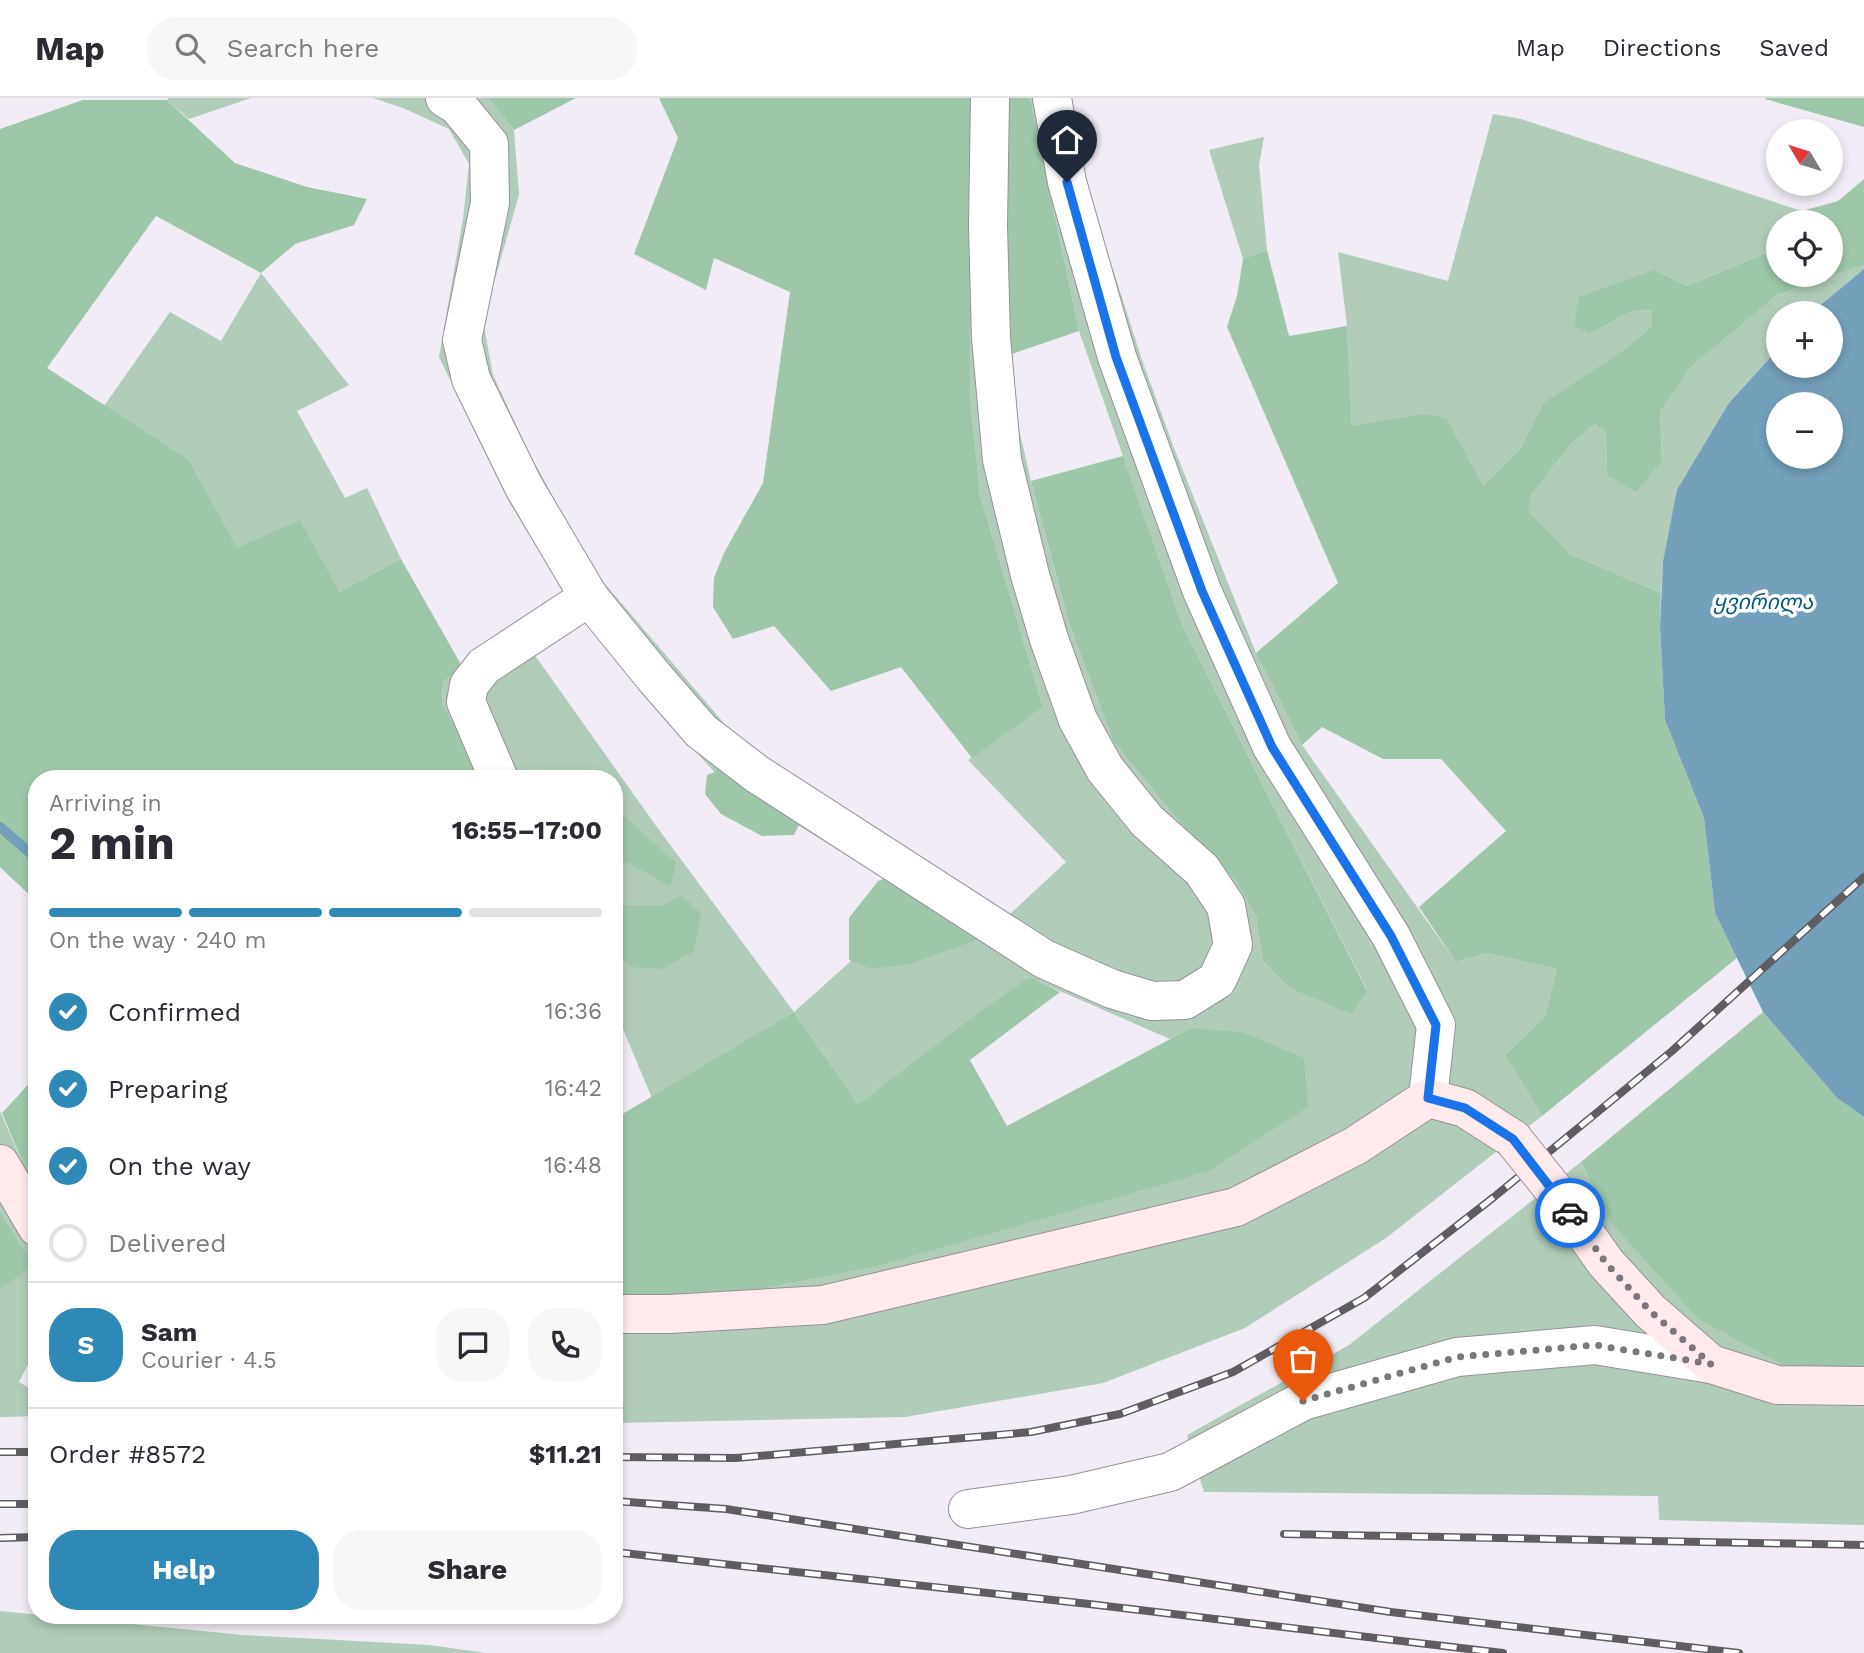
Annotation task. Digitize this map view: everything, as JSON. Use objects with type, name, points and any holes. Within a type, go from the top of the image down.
[{"type":"street","points":[[445,98],[457,105],[489,144],[490,203],[463,340],[471,379],[524,487],[589,597],[701,731],[757,774],[1044,958],[1112,989],[1152,1001],[1185,1000],[1217,980],[1233,945],[1226,906],[1202,870],[1147,821],[1105,769],[1078,719],[1049,639],[1030,575],[1002,460],[991,338],[988,226],[990,98]]},
{"type":"street","points":[[1052,98],[1067,182],[1116,357],[1202,591],[1272,747],[1391,936],[1436,1025],[1428,1098]]},
{"type":"street","points":[[495,770],[466,702],[470,685],[484,666],[589,597]]},
{"type":"street","points":[[623,1314],[670,1314],[823,1305],[1236,1207],[1355,1146],[1428,1098],[1465,1108],[1513,1139],[1558,1195],[1606,1263],[1650,1311],[1711,1364]]},
{"type":"street","points":[[0,1164],[28,1212]]},
{"type":"street","points":[[968,1509],[1071,1495],[1170,1472],[1303,1401],[1457,1357],[1595,1345],[1711,1364],[1777,1385],[1864,1385]]},
{"type":"green space","points":[[251,98],[189,119],[167,100]]},
{"type":"green space","points":[[373,98],[488,98],[514,130],[519,195],[483,321],[493,375],[529,453],[594,571],[746,749],[876,827],[1009,915],[1066,862],[968,760],[1043,707],[980,495],[970,395],[971,98],[1003,108],[1014,407],[1069,623],[1113,741],[1191,836],[1235,880],[1256,916],[1263,961],[1288,987],[1367,990],[1183,627],[1079,331],[1028,98],[1070,98],[1081,170],[1142,360],[1256,653],[1302,745],[1456,962],[1487,953],[1557,969],[1545,1017],[1505,1055],[1542,1116],[1386,1238],[1245,1328],[1103,1383],[905,1417],[623,1423],[623,1296],[732,1294],[1191,1028],[1170,1039],[1030,978],[972,1017],[858,1104],[794,1012],[919,900],[717,775],[639,689],[577,613],[529,647],[616,770],[481,770],[442,703],[443,682],[569,598],[509,502],[439,357],[463,219],[469,164],[449,129]]},
{"type":"green space","points":[[488,98],[576,98],[514,130]]},
{"type":"green space","points":[[659,98],[971,98],[970,395],[980,495],[1043,707],[972,758],[901,667],[831,691],[774,626],[733,639],[713,607],[714,578],[724,553],[763,483],[790,292],[714,258],[706,290],[634,254],[678,138]]},
{"type":"green space","points":[[1005,98],[1028,98],[1031,102],[1079,331],[1009,355]]},
{"type":"green space","points":[[1766,98],[1864,98],[1864,127],[1843,119]]},
{"type":"green space","points":[[83,100],[167,100],[235,163],[307,187],[367,199],[354,225],[295,244],[261,273],[156,216],[47,368],[189,460],[237,548],[300,520],[339,592],[401,559],[463,668],[443,682],[442,703],[481,770],[28,770],[28,893],[0,867],[0,129]]},
{"type":"green space","points":[[1493,114],[1521,119],[1799,210],[1766,210],[1766,253],[1687,286],[1655,270],[1589,334],[1632,311],[1652,310],[1652,326],[1629,346],[1544,402],[1520,449],[1483,486],[1420,414],[1352,427],[1347,326],[1338,252],[1448,281]]},
{"type":"green space","points":[[1264,137],[1259,165],[1267,250],[1243,259],[1209,150]]},
{"type":"green space","points":[[1864,179],[1864,265],[1843,272],[1843,210],[1806,210],[1838,201]]},
{"type":"green space","points":[[1267,250],[1289,336],[1347,326],[1352,426],[1420,414],[1446,418],[1483,486],[1520,449],[1544,402],[1629,346],[1652,326],[1652,310],[1632,311],[1589,334],[1574,325],[1579,297],[1655,270],[1687,286],[1766,253],[1766,287],[1800,287],[1766,301],[1766,304],[1691,367],[1660,412],[1662,460],[1636,492],[1607,475],[1606,433],[1595,424],[1571,444],[1531,495],[1528,511],[1570,554],[1661,593],[1665,720],[1704,818],[1715,913],[1737,958],[1542,1116],[1505,1055],[1545,1017],[1557,969],[1487,953],[1456,962],[1419,907],[1506,831],[1441,759],[1383,759],[1322,727],[1302,745],[1256,653],[1338,583],[1227,327],[1237,296],[1243,259]]},
{"type":"green space","points":[[1864,265],[1864,269],[1843,286],[1843,272]]},
{"type":"green space","points":[[261,273],[349,385],[297,411],[345,498],[367,488],[401,559],[339,592],[237,549],[189,460],[104,406],[170,312],[221,341]]},
{"type":"green space","points":[[1800,287],[1842,287],[1825,301],[1770,301],[1777,295]]},
{"type":"green space","points":[[1766,304],[1766,362],[1729,403],[1663,562],[1661,593],[1570,554],[1527,511],[1531,495],[1571,444],[1595,424],[1606,433],[1607,475],[1662,460],[1660,412],[1691,367]]},
{"type":"green space","points":[[1123,456],[1183,627],[1367,991],[1351,1014],[1288,987],[1263,961],[1256,916],[1235,880],[1191,836],[1113,741],[1069,623],[1031,481]]},
{"type":"green space","points":[[726,768],[802,818],[794,835],[762,836],[721,814],[705,794],[707,775]]},
{"type":"green space","points":[[623,779],[794,1012],[652,1098],[623,1029]]},
{"type":"green space","points":[[623,815],[676,863],[670,886],[623,862]]},
{"type":"green space","points":[[901,872],[960,908],[976,940],[910,964],[871,969],[849,960],[849,918],[878,881]]},
{"type":"green space","points":[[682,895],[701,914],[694,951],[661,969],[630,967],[623,960],[623,905],[663,906]]},
{"type":"green space","points":[[1030,977],[1060,992],[970,1060],[1007,1126],[1191,1028],[1242,1032],[1304,1058],[1308,1107],[1209,1171],[877,1266],[732,1294],[623,1296],[623,1114],[794,1012],[858,1104],[972,1017]]},
{"type":"green space","points":[[1763,1012],[1837,1098],[1864,1117],[1864,1368],[1783,1365],[1697,1318],[1610,1221],[1581,1162]]},
{"type":"green space","points":[[28,1085],[28,1175],[2,1113]]},
{"type":"green space","points":[[0,1111],[28,1176],[28,1259],[0,1211]]},
{"type":"green space","points":[[1581,1162],[1610,1221],[1864,1368],[1864,1525],[1659,1520],[1658,1496],[1204,1492],[1187,1435],[1349,1345]]},
{"type":"green space","points":[[0,1211],[28,1258],[28,1269],[0,1289]]},
{"type":"green space","points":[[28,1269],[28,1364],[19,1382],[28,1388],[28,1416],[0,1417],[0,1289]]},
{"type":"green space","points":[[0,1611],[28,1614],[28,1624],[132,1624],[243,1635],[429,1645],[486,1653],[0,1653]]},
{"type":"water","name":"ყვირილა","points":[[1864,269],[1864,1117],[1837,1098],[1763,1012],[1715,913],[1704,818],[1665,720],[1660,627],[1663,562],[1677,490],[1729,403],[1766,362],[1766,378],[1843,378],[1843,301],[1825,301]]},
{"type":"waterway","points":[[0,827],[28,851]]},
{"type":"railway","points":[[623,1457],[736,1458],[1031,1432],[1120,1414],[1233,1372],[1364,1298],[1494,1197],[1672,1051],[1864,877]]},
{"type":"railway","points":[[0,1452],[28,1452]]},
{"type":"railway","points":[[623,1502],[726,1509],[1391,1612],[1739,1653]]},
{"type":"railway","points":[[0,1504],[28,1504]]},
{"type":"railway","points":[[1284,1534],[1864,1545]]},
{"type":"railway","points":[[0,1538],[28,1537]]},
{"type":"railway","points":[[623,1553],[1503,1653]]},
{"type":"way so far","points":[[1303,1401],[1457,1357],[1595,1345],[1711,1364],[1650,1311],[1606,1263],[1570,1213]]},
{"type":"route","points":[[1067,182],[1116,357],[1202,591],[1272,747],[1391,936],[1436,1025],[1428,1098],[1465,1108],[1513,1139],[1570,1213]]}]
